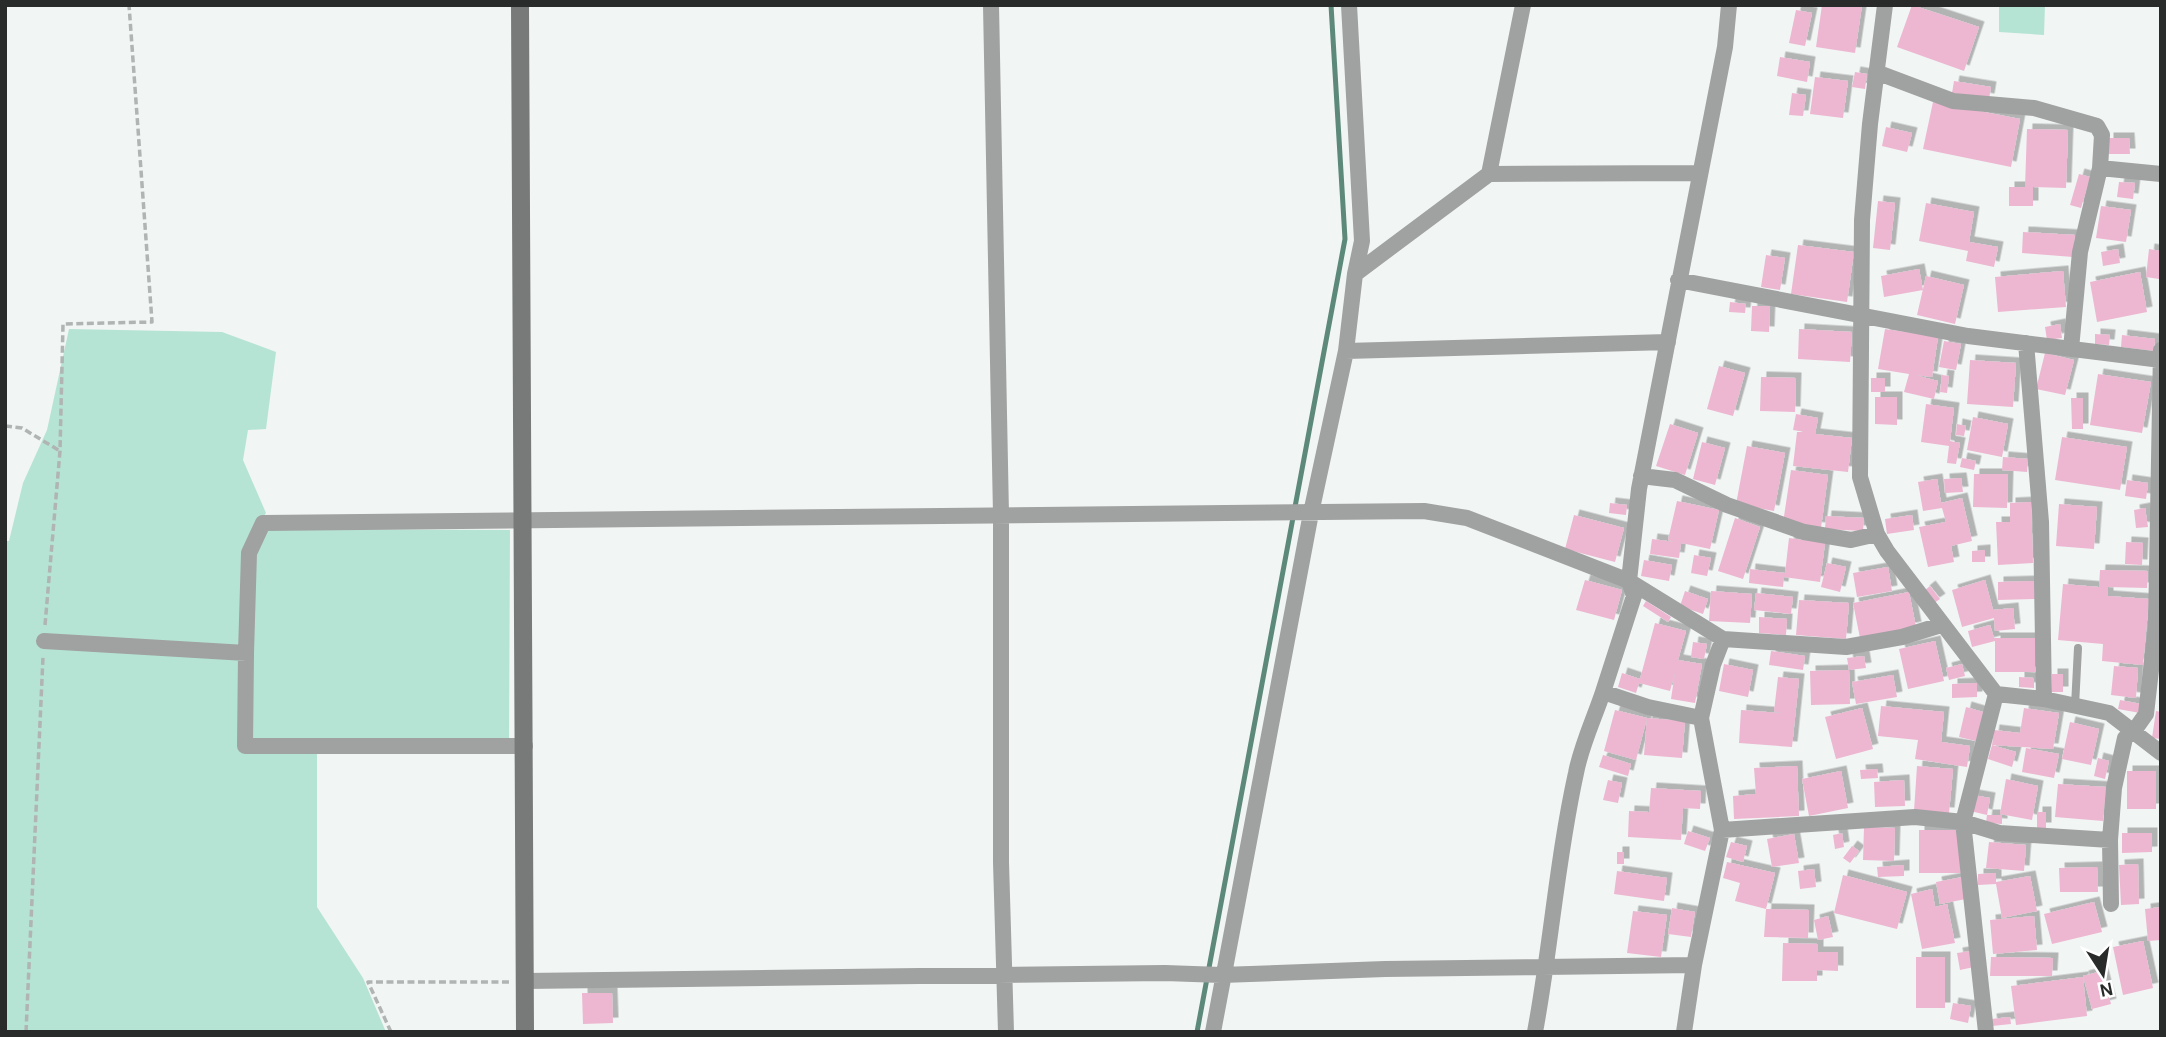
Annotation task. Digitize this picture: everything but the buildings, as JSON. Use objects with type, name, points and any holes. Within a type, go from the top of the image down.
[{"type":"street","points":[[520,5],[526,1032]]},
{"type":"street","points":[[992,5],[1001,515],[1001,862],[1006,1032]]},
{"type":"street","points":[[1213,1032],[1221,975],[1311,513],[1346,352],[1355,275],[1362,242],[1349,5]]},
{"type":"street","points":[[1489,174],[1523,5]]},
{"type":"street","points":[[1535,1032],[1548,966],[1557,874],[1576,770],[1634,596],[1629,582],[1641,476],[1725,47],[1729,5]]},
{"type":"street","points":[[1885,5],[1862,220],[1860,315],[1860,477],[1877,534],[1941,625],[1996,694],[2044,699],[2109,713],[2161,753]]},
{"type":"street","points":[[1876,72],[1952,101],[2034,108],[2097,126],[2102,135],[2100,168],[2080,252],[2071,348]]},
{"type":"street","points":[[2100,168],[2161,174]]},
{"type":"street","points":[[1355,275],[1489,174],[1699,173]]},
{"type":"street","points":[[1678,280],[1968,336],[2160,356],[2156,626],[2146,714],[2134,731],[2125,738],[2114,788],[2110,840],[2111,904]]},
{"type":"street","points":[[1346,352],[1668,342]]},
{"type":"street","points":[[2026,342],[2041,536],[2044,699]]},
{"type":"street","points":[[1641,476],[1675,480],[1727,505],[1804,532],[1851,540],[1877,534]]},
{"type":"street","points":[[525,746],[245,746],[249,553],[263,523],[1424,511],[1467,518],[1629,582],[1723,639],[1846,647],[1902,637],[1941,625]]},
{"type":"street","points":[[1684,1032],[1694,965],[1722,831],[1700,718],[1713,664],[1723,639]]},
{"type":"street","points":[[44,640],[246,653]]},
{"type":"street","points":[[1603,692],[1648,707],[1700,718]]},
{"type":"street","points":[[1986,1032],[1963,822],[1996,694]]},
{"type":"street","points":[[1722,831],[1915,817],[1963,822],[1999,833],[2110,840]]},
{"type":"street","points":[[525,981],[1165,972],[1221,975],[1694,965]]},
{"type":"lane","points":[[2075,706],[2078,648]]},
{"type":"path","points":[[26,1032],[42,741],[44,640],[60,450],[63,324],[152,322],[129,5]]},
{"type":"path","points":[[5,426],[22,428],[60,450]]},
{"type":"path","points":[[391,1032],[368,982],[525,981]]},
{"type":"green space","points":[[1999,5],[2045,5],[2044,35],[1999,32]]},
{"type":"green space","points":[[69,329],[222,332],[276,352],[266,429],[248,430],[243,460],[266,513],[244,548],[239,751],[317,754],[317,907],[363,978],[386,1032],[5,1032],[5,541],[9,541],[23,483],[47,430]]},
{"type":"green space","points":[[267,529],[510,530],[509,741],[251,739],[255,555]]},
{"type":"waterway","points":[[1197,1032],[1345,239],[1331,5]]}]
